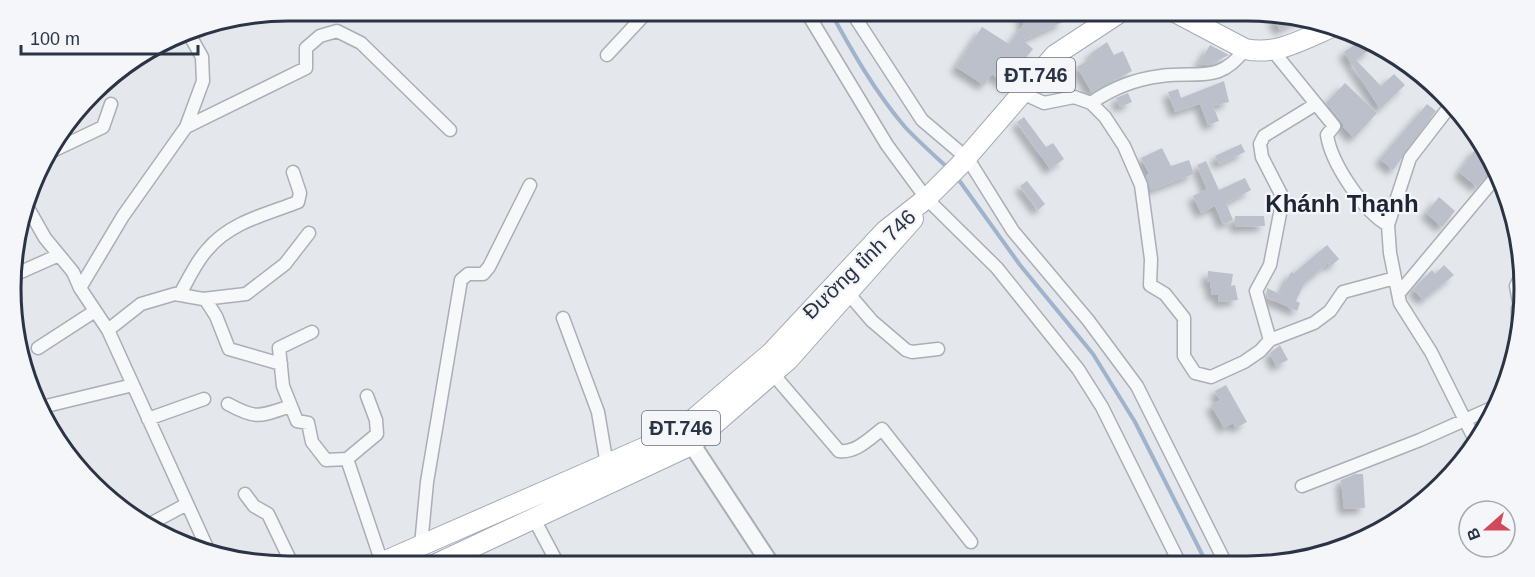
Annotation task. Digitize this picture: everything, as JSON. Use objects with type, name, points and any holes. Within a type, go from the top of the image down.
[{"type":"main road","name":"ĐT.746","points":[[927,198],[966,158],[1020,92],[1055,56],[1106,21]]},
{"type":"main road","points":[[1193,21],[1245,49],[1273,51],[1321,32]]},
{"type":"main road","name":"Đường tỉnh 746","points":[[397,556],[607,465],[686,436],[773,374],[895,242],[927,198]]},
{"type":"main road","name":"Đường tỉnh 746","points":[[454,556],[675,454],[686,436],[771,353],[885,231],[927,198]]},
{"type":"street","points":[[607,55],[638,21]]},
{"type":"street","points":[[813,21],[887,145],[927,198],[997,268],[1078,369],[1107,417],[1176,556]]},
{"type":"street","points":[[858,21],[922,120],[966,158],[1013,231],[1088,320],[1137,386],[1222,556]]},
{"type":"street","points":[[186,127],[306,68],[306,48],[320,36],[336,31],[361,42],[450,130]]},
{"type":"street","points":[[80,288],[123,216],[186,127],[203,81],[202,57],[192,39]]},
{"type":"street","points":[[1091,103],[1129,84],[1150,79],[1199,75],[1229,68],[1245,49]]},
{"type":"street","points":[[1273,51],[1308,91],[1334,126],[1327,135],[1328,145],[1347,180],[1374,217],[1388,225]]},
{"type":"street","points":[[1020,92],[1044,103],[1074,97],[1091,103],[1105,117],[1124,146],[1141,185],[1151,259],[1150,285],[1165,294],[1184,318],[1184,356],[1195,373],[1211,377],[1244,362],[1260,351],[1270,340],[1314,324],[1330,311],[1343,292],[1395,278]]},
{"type":"street","points":[[62,146],[103,127],[111,104]]},
{"type":"street","points":[[1270,340],[1256,291],[1270,264],[1283,198],[1262,157],[1260,144],[1264,136],[1316,104]]},
{"type":"street","points":[[1446,110],[1410,158],[1388,225],[1400,303],[1431,352],[1471,433]]},
{"type":"street","points":[[180,294],[207,249],[240,225],[271,210],[298,202],[300,193],[293,172]]},
{"type":"street","points":[[1399,293],[1492,182]]},
{"type":"street","points":[[421,545],[427,482],[461,280],[468,274],[483,273],[489,267],[530,185]]},
{"type":"street","points":[[32,214],[45,238],[73,272],[80,288],[108,330],[205,543]]},
{"type":"street","points":[[108,330],[141,304],[180,294],[205,298],[246,294],[285,264],[309,233]]},
{"type":"street","points":[[22,272],[59,255]]},
{"type":"street","points":[[847,292],[872,321],[906,350],[912,352],[938,349]]},
{"type":"street","points":[[205,298],[216,316],[230,349],[281,364]]},
{"type":"street","points":[[38,348],[95,311]]},
{"type":"street","points":[[563,318],[598,412],[607,465]]},
{"type":"street","points":[[312,332],[279,348],[283,386],[297,421],[308,423],[312,442],[326,460],[347,459],[377,434],[376,420],[367,396]]},
{"type":"street","points":[[773,374],[839,451],[848,452],[858,447],[882,429],[971,542]]},
{"type":"street","points":[[48,405],[133,385]]},
{"type":"street","points":[[148,419],[204,399]]},
{"type":"street","points":[[228,404],[249,416],[291,406]]},
{"type":"street","points":[[1302,486],[1420,440],[1483,412]]},
{"type":"street","points":[[686,436],[765,556]]},
{"type":"street","points":[[347,459],[375,556]]},
{"type":"street","points":[[245,494],[254,506],[268,514],[287,556]]},
{"type":"street","points":[[157,521],[187,504]]},
{"type":"street","points":[[534,519],[554,556]]},
{"type":"building","points":[[1022,21],[1063,22],[1023,40],[1033,49],[1020,65],[1025,69],[1010,88],[992,74],[984,85],[956,67],[982,27],[1009,44],[1024,24]]},
{"type":"building","points":[[1275,23],[1290,25],[1280,30]]},
{"type":"building","points":[[1107,42],[1114,55],[1123,51],[1132,71],[1092,93],[1077,67],[1092,58],[1090,54]]},
{"type":"building","points":[[1355,44],[1368,51],[1356,60],[1381,86],[1394,74],[1405,85],[1380,109],[1344,52]]},
{"type":"building","points":[[1210,45],[1229,55],[1210,64],[1198,65]]},
{"type":"building","points":[[1224,81],[1229,102],[1213,106],[1219,121],[1208,125],[1200,104],[1175,112],[1168,92],[1178,89],[1181,98]]},
{"type":"building","points":[[1345,83],[1377,113],[1354,138],[1326,103]]},
{"type":"building","points":[[1128,93],[1132,102],[1120,107],[1116,98]]},
{"type":"building","points":[[1427,104],[1436,111],[1393,170],[1380,159]]},
{"type":"building","points":[[1024,117],[1046,147],[1053,143],[1064,159],[1050,169],[1017,122]]},
{"type":"building","points":[[1241,144],[1245,152],[1219,164],[1215,156]]},
{"type":"building","points":[[1162,148],[1171,166],[1189,160],[1194,174],[1151,190],[1146,176],[1149,174],[1141,158]]},
{"type":"building","points":[[1475,150],[1488,175],[1477,187],[1459,172]]},
{"type":"building","points":[[1206,161],[1219,190],[1245,178],[1251,190],[1226,203],[1233,220],[1223,224],[1215,206],[1201,213],[1193,196],[1207,189],[1197,165]]},
{"type":"building","points":[[1027,181],[1045,204],[1038,210],[1020,186]]},
{"type":"building","points":[[1439,197],[1455,211],[1442,227],[1426,213]]},
{"type":"building","points":[[1235,216],[1264,216],[1265,226],[1235,227]]},
{"type":"building","points":[[1327,245],[1339,259],[1331,266],[1328,263],[1304,284],[1296,301],[1300,303],[1297,311],[1266,297],[1267,288],[1280,294],[1291,272],[1294,273]]},
{"type":"building","points":[[1444,265],[1454,275],[1423,300],[1413,289],[1432,270],[1435,274]]},
{"type":"building","points":[[1208,271],[1233,274],[1231,286],[1235,285],[1238,300],[1219,302],[1218,295],[1212,295],[1210,282],[1207,281]]},
{"type":"building","points":[[1280,345],[1288,360],[1276,366],[1270,353]]},
{"type":"building","points":[[1226,385],[1247,422],[1236,428],[1233,423],[1224,428],[1211,405],[1220,400],[1215,391]]},
{"type":"building","points":[[1355,474],[1363,474],[1365,508],[1344,509],[1341,480]]},
{"type":"waterway","points":[[836,21],[864,71],[894,114],[910,133],[949,169]]},
{"type":"waterway","points":[[956,176],[1020,265],[1093,354],[1135,422],[1203,556]]},
{"type":"district","name":"Khánh Thạnh","points":[[1342,203]]}]
